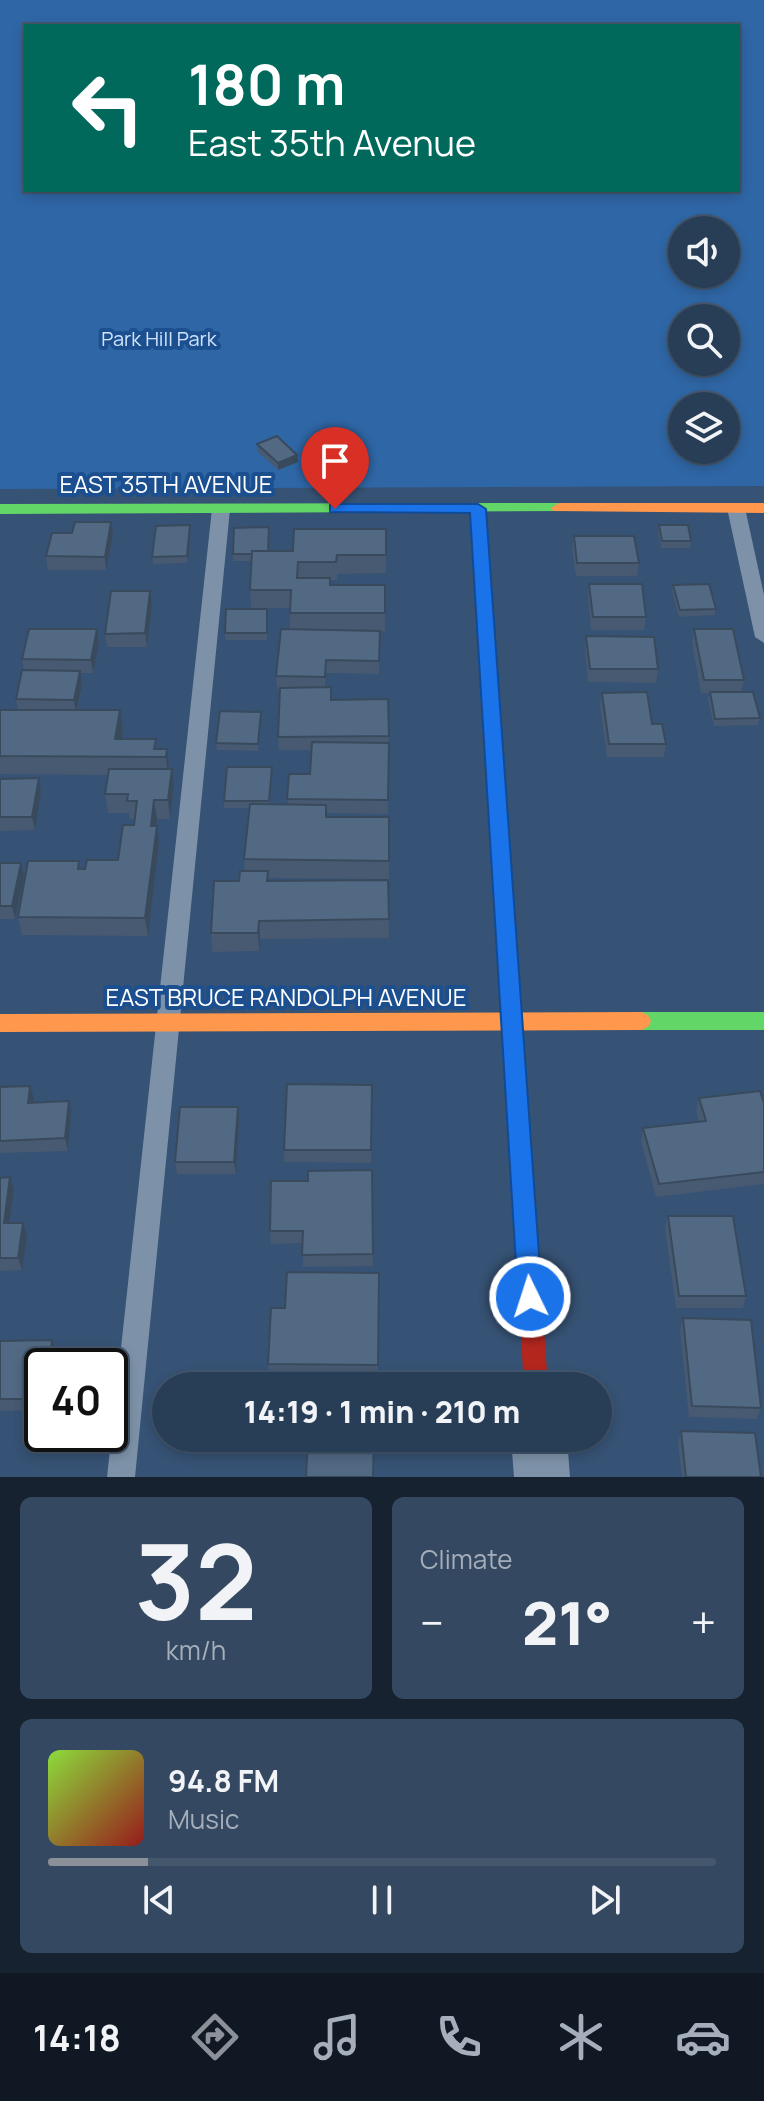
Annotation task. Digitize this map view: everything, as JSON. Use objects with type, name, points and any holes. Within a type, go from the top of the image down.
[{"type":"street","name":"EAST 35TH AVENUE","points":[[0,509],[764,508]]},
{"type":"street","points":[[478,509],[535,1372]]},
{"type":"street","name":"EAST BRUCE RANDOLPH AVENUE","points":[[0,1023],[764,1021]]},
{"type":"street","points":[[540,1452],[542,1477]]},
{"type":"lane","points":[[736,508],[764,637]]},
{"type":"lane","points":[[121,1477],[221,509]]},
{"type":"green space","name":"Park Hill Park","points":[[0,0],[764,0],[764,486],[0,489]]},
{"type":"building","points":[[277,436],[297,455],[278,463],[257,444]]},
{"type":"building","points":[[75,522],[111,522],[105,557],[46,556],[52,533],[72,533]]},
{"type":"building","points":[[190,525],[187,556],[152,557],[156,526]]},
{"type":"building","points":[[659,525],[688,525],[691,541],[662,541]]},
{"type":"building","points":[[269,527],[268,551],[233,554],[234,528]]},
{"type":"building","points":[[294,529],[386,529],[386,555],[337,555],[336,562],[298,562],[297,578],[330,578],[330,585],[385,585],[385,613],[290,613],[291,590],[250,590],[252,551],[293,551]]},
{"type":"building","points":[[574,536],[634,536],[639,563],[577,563]]},
{"type":"building","points":[[589,584],[642,584],[646,617],[593,617]]},
{"type":"building","points":[[709,584],[716,609],[680,610],[673,585]]},
{"type":"building","points":[[111,591],[150,591],[145,633],[105,634]]},
{"type":"building","points":[[226,609],[267,609],[267,633],[225,633]]},
{"type":"building","points":[[29,629],[97,629],[91,660],[22,659]]},
{"type":"building","points":[[281,629],[380,631],[379,661],[326,660],[325,677],[276,676]]},
{"type":"building","points":[[694,629],[733,629],[744,680],[704,680]]},
{"type":"building","points":[[586,636],[654,637],[658,669],[590,669]]},
{"type":"building","points":[[22,670],[80,671],[74,700],[16,699]]},
{"type":"building","points":[[331,687],[331,700],[388,699],[389,736],[278,737],[280,688]]},
{"type":"building","points":[[647,692],[652,724],[662,724],[666,744],[609,744],[602,693]]},
{"type":"building","points":[[710,692],[753,692],[760,718],[715,719]]},
{"type":"building","points":[[0,710],[120,710],[115,739],[156,739],[154,749],[167,749],[166,757],[0,756]]},
{"type":"building","points":[[220,711],[261,712],[258,744],[216,743]]},
{"type":"building","points":[[312,742],[389,743],[388,800],[287,799],[289,774],[310,774]]},
{"type":"building","points":[[227,767],[272,767],[269,801],[224,801]]},
{"type":"building","points":[[109,769],[172,769],[168,800],[154,800],[151,826],[157,826],[145,918],[18,917],[28,861],[79,861],[78,869],[85,869],[87,860],[118,860],[123,825],[134,825],[137,801],[127,801],[128,794],[105,794]]},
{"type":"building","points":[[39,778],[32,817],[0,817],[0,779]]},
{"type":"building","points":[[250,804],[326,805],[326,817],[389,817],[389,861],[244,859]]},
{"type":"building","points":[[0,863],[21,863],[12,906],[0,906]]},
{"type":"building","points":[[240,871],[268,871],[267,881],[388,880],[389,919],[259,921],[258,933],[211,933],[214,881],[239,881]]},
{"type":"building","points":[[287,1084],[372,1085],[371,1150],[284,1150]]},
{"type":"building","points":[[30,1086],[28,1103],[69,1101],[65,1138],[0,1141],[0,1087]]},
{"type":"building","points":[[760,1091],[764,1103],[764,1172],[659,1184],[643,1128],[706,1121],[699,1098]]},
{"type":"building","points":[[180,1107],[238,1107],[234,1162],[175,1162]]},
{"type":"building","points":[[372,1170],[373,1254],[302,1255],[303,1231],[270,1231],[271,1181],[308,1181],[308,1171]]},
{"type":"building","points":[[10,1177],[4,1223],[23,1223],[18,1258],[0,1258],[0,1178]]},
{"type":"building","points":[[668,1216],[733,1216],[746,1296],[679,1296]]},
{"type":"building","points":[[287,1272],[379,1273],[378,1365],[268,1364],[271,1308],[285,1308]]},
{"type":"building","points":[[683,1318],[751,1320],[761,1408],[692,1406]]},
{"type":"building","points":[[52,1340],[51,1348],[24,1348],[24,1399],[0,1399],[0,1341]]},
{"type":"building","points":[[681,1431],[755,1433],[761,1477],[686,1477]]},
{"type":"building","points":[[307,1452],[374,1452],[373,1477],[306,1477]]},
{"type":"traffic: fast","points":[[0,509],[559,508]]},
{"type":"traffic: fast","points":[[641,1021],[764,1021]]},
{"type":"traffic: slow","points":[[559,508],[764,508]]},
{"type":"traffic: slow","points":[[478,509],[507,945]]},
{"type":"traffic: slow","points":[[0,1023],[641,1021]]},
{"type":"traffic: jam","points":[[507,945],[535,1372]]},
{"type":"route","points":[[335,509],[478,509],[530,1297]]}]
